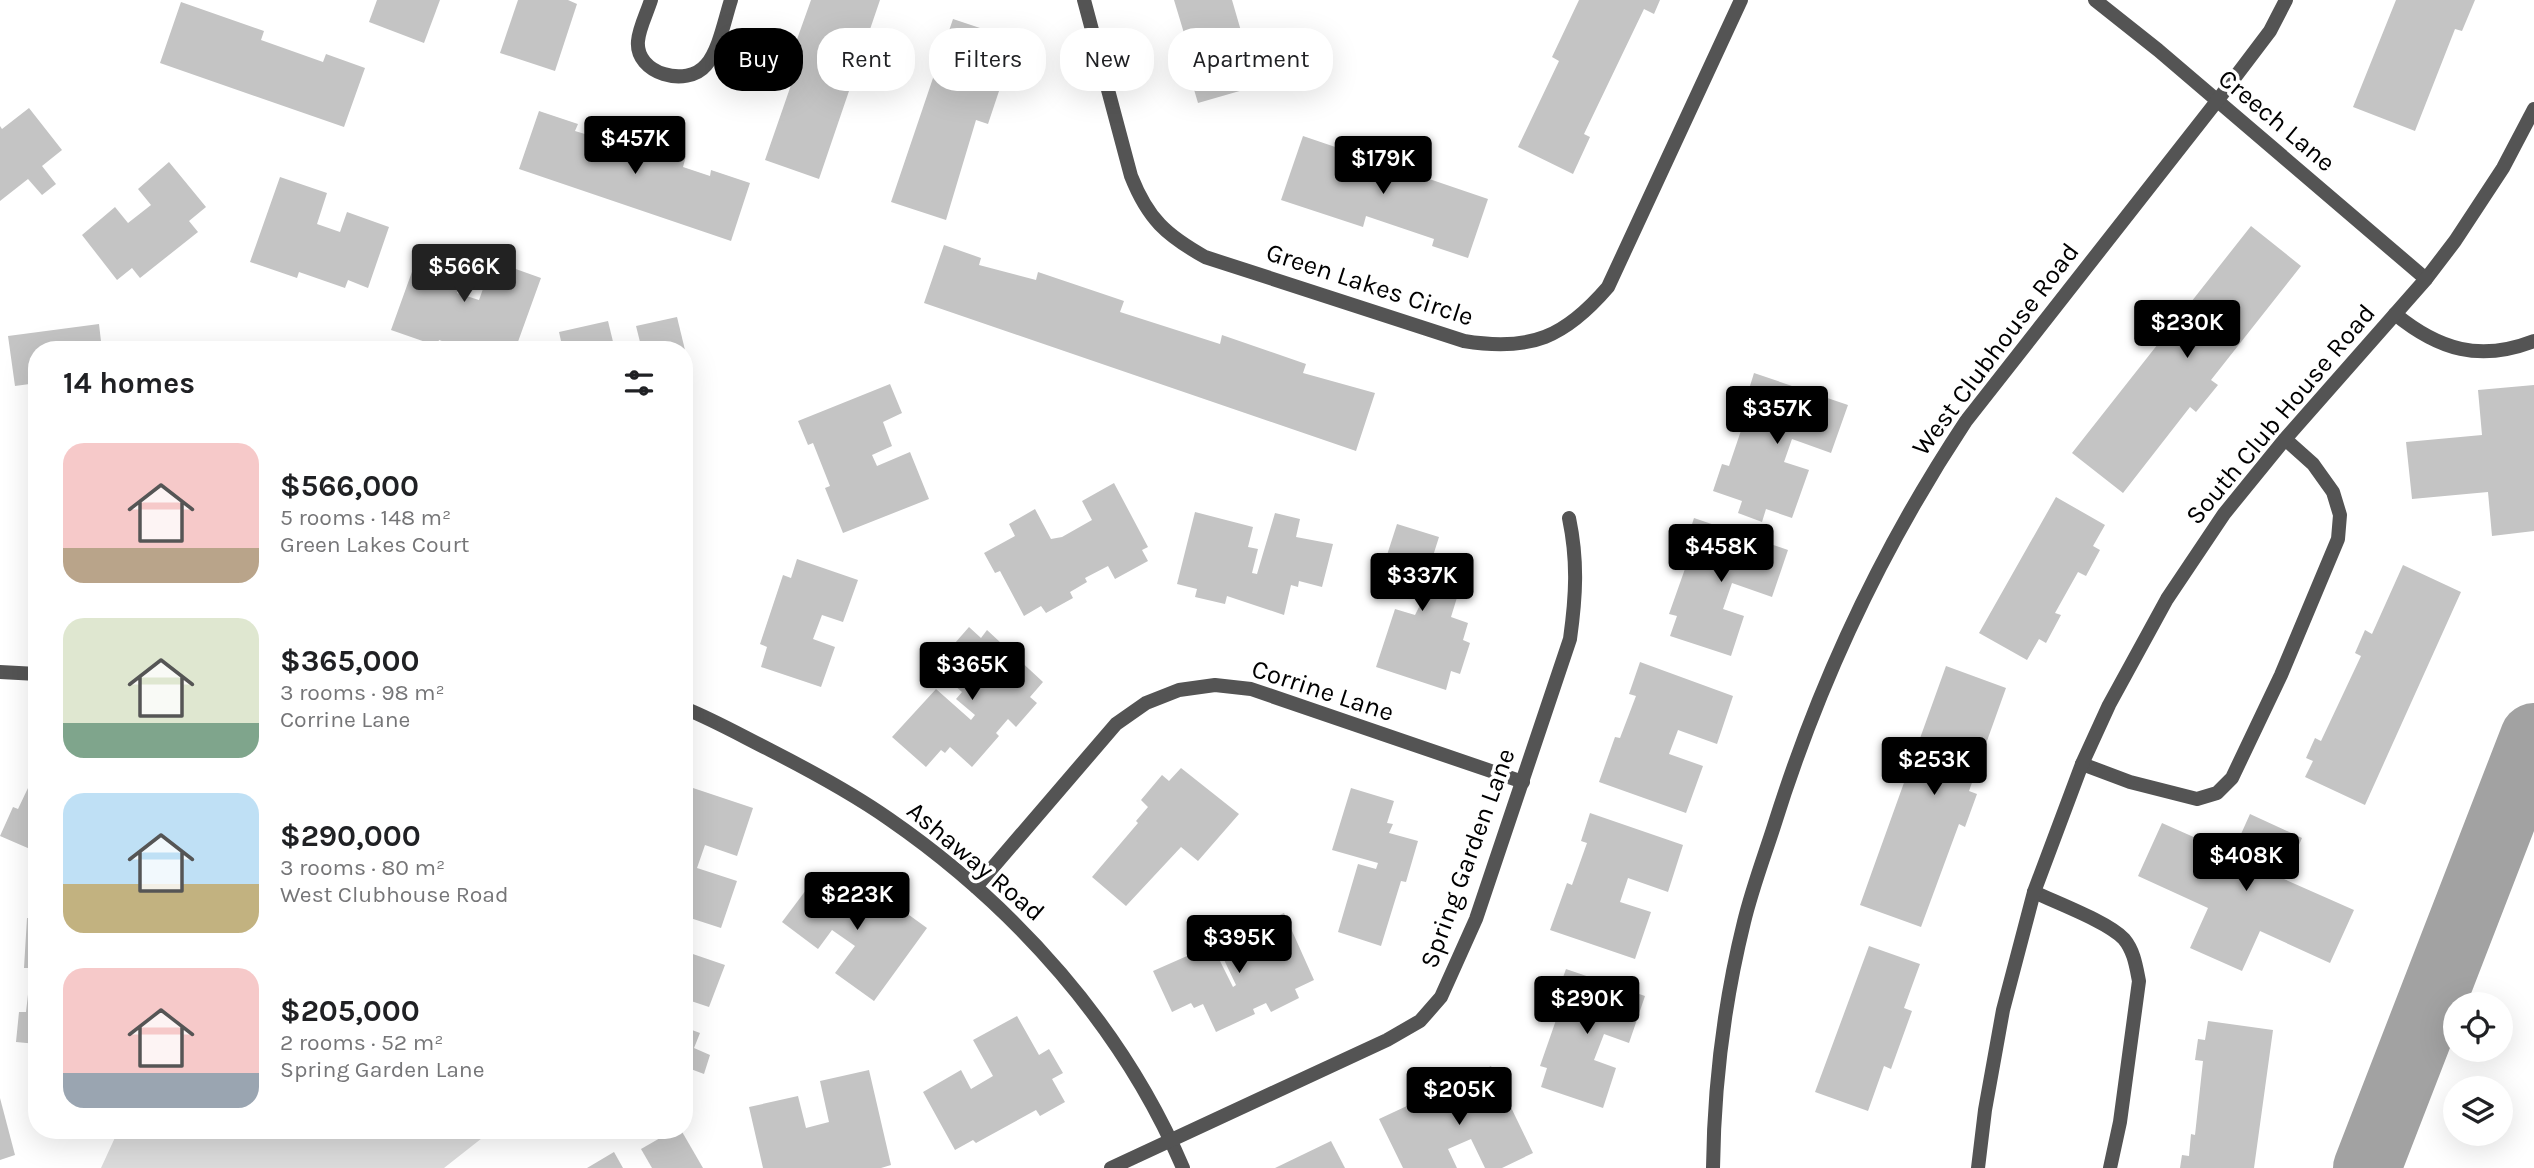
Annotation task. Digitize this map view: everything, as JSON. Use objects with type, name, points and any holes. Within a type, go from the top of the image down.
[{"type":"street","points":[[651,0],[637,42],[642,58],[653,69],[673,77],[691,76],[706,66],[713,55],[731,0]]},
{"type":"street","name":"Green Lakes Circle","points":[[1084,0],[1131,176],[1138,194],[1156,222],[1176,240],[1218,261],[1464,341],[1491,346],[1525,343],[1558,332],[1586,313],[1608,287],[1741,0]]},
{"type":"street","name":"Creech Lane","points":[[2095,0],[2158,50],[2426,279]]},
{"type":"street","name":"West Clubhouse Road","points":[[1713,1168],[1714,1105],[1725,1012],[1744,920],[1795,758],[1835,658],[1881,563],[1940,460],[1966,421],[2217,101],[2270,31],[2286,0]]},
{"type":"street","name":"South Club House Road","points":[[1978,1168],[1985,1110],[2003,1010],[2034,892],[2082,764],[2109,705],[2167,599],[2224,514],[2285,439],[2426,279],[2455,241],[2503,168],[2534,109]]},
{"type":"street","points":[[2395,314],[2412,328],[2437,342],[2479,353],[2534,341]]},
{"type":"street","points":[[2082,764],[2130,782],[2197,799],[2217,793],[2232,778],[2281,675],[2337,540],[2340,515],[2333,492],[2313,464],[2285,439]]},
{"type":"street","name":"Spring Garden Lane","points":[[1111,1168],[1387,1040],[1420,1021],[1441,997],[1476,919],[1570,639],[1577,593],[1574,545],[1569,518]]},
{"type":"street","points":[[0,672],[28,674]]},
{"type":"street","name":"Corrine Lane","points":[[976,887],[1116,724],[1146,703],[1179,690],[1215,685],[1251,689],[1522,782]]},
{"type":"street","name":"Ashaway Road","points":[[693,712],[815,773],[890,820],[976,887],[1036,945],[1083,999],[1130,1066],[1183,1168]]},
{"type":"street","points":[[2034,892],[2103,925],[2123,939],[2135,958],[2138,981],[2120,1122],[2110,1168]]},
{"type":"shaded area","points":[[114,1139],[481,1139],[444,1168],[101,1168]]},
{"type":"building","points":[[377,0],[440,0],[424,43],[369,22]]},
{"type":"building","points":[[518,0],[568,0],[577,4],[555,71],[500,53]]},
{"type":"building","points":[[811,0],[880,0],[870,28],[817,28],[817,91],[849,91],[819,179],[765,160],[789,91],[803,91],[801,28]]},
{"type":"building","points":[[1174,0],[1232,0],[1240,28],[1182,28]]},
{"type":"building","points":[[1579,0],[1660,0],[1654,14],[1644,9],[1584,134],[1590,137],[1573,174],[1518,147],[1559,61],[1552,57]]},
{"type":"building","points":[[2396,0],[2475,0],[2462,31],[2455,29],[2415,131],[2353,107]]},
{"type":"building","points":[[181,2],[264,31],[261,40],[323,62],[326,54],[365,68],[344,127],[160,63]]},
{"type":"building","points":[[953,19],[980,28],[950,28]]},
{"type":"building","points":[[929,90],[999,91],[988,124],[976,120],[946,220],[891,202]]},
{"type":"building","points":[[1194,91],[1240,91],[1198,103]]},
{"type":"building","points":[[29,108],[62,150],[42,166],[56,184],[42,195],[28,179],[0,201],[0,126],[2,129]]},
{"type":"building","points":[[539,111],[578,124],[575,131],[598,138],[602,127],[686,156],[683,167],[710,176],[711,170],[750,183],[731,241],[519,169]]},
{"type":"building","points":[[1303,136],[1488,199],[1468,258],[1432,246],[1434,239],[1366,216],[1363,227],[1281,200]]},
{"type":"building","points":[[169,162],[206,207],[189,221],[198,232],[140,278],[132,268],[117,280],[82,235],[115,207],[128,223],[151,205],[138,189]]},
{"type":"building","points":[[280,177],[327,193],[317,224],[340,232],[347,212],[389,227],[368,288],[348,280],[345,288],[299,272],[297,278],[250,262]]},
{"type":"building","points":[[2251,226],[2301,266],[2211,380],[2218,385],[2196,412],[2190,407],[2123,493],[2072,453]]},
{"type":"building","points":[[422,244],[469,261],[457,293],[479,300],[493,261],[541,278],[518,341],[423,341],[391,330]]},
{"type":"building","points":[[944,245],[981,258],[979,265],[1036,280],[1038,272],[1124,301],[1120,312],[1220,344],[1222,335],[1306,364],[1303,373],[1375,393],[1356,451],[924,303]]},
{"type":"building","points":[[677,317],[683,341],[640,341],[636,326]]},
{"type":"building","points":[[608,321],[613,341],[561,341],[559,332]]},
{"type":"building","points":[[99,324],[101,341],[28,341],[28,384],[15,386],[8,336]]},
{"type":"building","points":[[1754,373],[1848,405],[1831,453],[1792,439],[1784,462],[1809,470],[1792,518],[1766,509],[1762,522],[1738,513],[1742,501],[1713,491],[1722,464],[1729,466],[1750,404],[1745,402]]},
{"type":"building","points":[[890,384],[902,413],[883,422],[892,446],[872,455],[877,466],[910,452],[929,499],[843,533],[825,488],[830,486],[813,443],[808,445],[798,421]]},
{"type":"building","points":[[2534,385],[2534,531],[2492,536],[2488,492],[2412,499],[2406,442],[2482,435],[2478,390]]},
{"type":"building","points":[[1114,483],[1148,547],[1142,550],[1148,561],[1115,579],[1108,566],[1085,578],[1087,582],[1070,592],[1073,598],[1046,613],[1041,606],[1024,616],[1000,571],[995,573],[984,553],[1015,536],[1009,524],[1035,509],[1051,539],[1062,537],[1092,520],[1082,501]]},
{"type":"building","points":[[2056,497],[2105,525],[2093,546],[2100,550],[2086,576],[2078,572],[2055,613],[2061,615],[2046,643],[2039,639],[2027,660],[1979,633]]},
{"type":"building","points":[[1195,512],[1253,527],[1248,547],[1258,549],[1252,573],[1257,574],[1275,513],[1300,519],[1296,537],[1333,544],[1322,587],[1299,581],[1298,587],[1291,585],[1284,615],[1227,596],[1225,604],[1195,597],[1197,589],[1177,584]]},
{"type":"building","points":[[1694,518],[1788,550],[1772,597],[1732,583],[1723,609],[1744,616],[1731,656],[1670,636],[1677,616],[1669,614],[1692,549],[1685,546]]},
{"type":"building","points":[[1397,524],[1439,537],[1432,559],[1437,561],[1434,569],[1463,578],[1451,617],[1468,623],[1463,640],[1470,643],[1460,674],[1451,671],[1446,690],[1376,667],[1395,609],[1415,615],[1422,601],[1377,586]]},
{"type":"building","points":[[797,559],[858,580],[843,622],[822,615],[813,639],[835,647],[821,687],[761,667],[767,647],[760,644],[783,575],[791,578]]},
{"type":"building","points":[[2403,565],[2461,592],[2365,805],[2305,777],[2313,761],[2306,758],[2315,738],[2321,741],[2361,656],[2355,653],[2365,630],[2372,634]]},
{"type":"building","points":[[969,627],[981,638],[987,630],[1043,682],[1030,697],[1037,703],[1016,727],[1008,719],[996,733],[999,736],[972,767],[950,747],[945,753],[941,750],[926,767],[892,737],[936,689],[971,720],[975,715],[956,699],[962,692],[946,678],[960,661],[948,651]]},
{"type":"building","points":[[1640,662],[1733,696],[1717,744],[1678,730],[1669,754],[1703,766],[1686,813],[1599,782],[1615,737],[1620,738],[1636,696],[1629,694]]},
{"type":"building","points":[[1946,666],[2006,688],[1969,791],[1977,794],[1965,827],[1959,824],[1921,927],[1860,905]]},
{"type":"building","points":[[1181,768],[1239,814],[1198,861],[1181,847],[1126,906],[1092,877],[1138,823],[1136,821],[1148,807],[1141,800],[1162,775],[1169,781]]},
{"type":"building","points":[[28,788],[28,848],[0,836],[13,807],[18,809]]},
{"type":"building","points":[[693,788],[753,808],[737,856],[705,845],[697,868],[737,881],[721,928],[693,919]]},
{"type":"building","points":[[1351,788],[1394,801],[1387,823],[1393,824],[1389,833],[1418,841],[1406,882],[1401,881],[1381,946],[1338,932],[1358,864],[1376,869],[1378,863],[1332,850]]},
{"type":"building","points":[[1590,813],[1683,845],[1668,892],[1628,878],[1620,902],[1651,912],[1635,959],[1550,930],[1567,883],[1572,885],[1587,843],[1581,841]]},
{"type":"building","points":[[2250,814],[2302,838],[2284,879],[2354,910],[2330,963],[2260,931],[2242,971],[2190,948],[2208,908],[2138,876],[2162,823],[2232,854]]},
{"type":"building","points":[[842,876],[882,905],[887,899],[927,928],[874,1001],[835,973],[855,946],[832,930],[818,949],[782,922],[815,878],[832,891]]},
{"type":"building","points":[[1284,913],[1314,980],[1295,989],[1299,998],[1271,1012],[1266,1003],[1253,1009],[1255,1014],[1216,1032],[1203,1004],[1194,1008],[1191,1003],[1172,1012],[1153,971],[1212,945],[1233,987],[1236,985],[1217,945]]},
{"type":"building","points":[[27,918],[28,968],[24,968]]},
{"type":"building","points":[[1869,946],[1920,964],[1904,1008],[1912,1011],[1891,1069],[1884,1066],[1868,1111],[1815,1092]]},
{"type":"building","points":[[693,954],[725,965],[709,1007],[693,1002]]},
{"type":"building","points":[[1566,969],[1645,996],[1629,1043],[1604,1034],[1594,1060],[1616,1068],[1603,1108],[1541,1087],[1547,1068],[1540,1066],[1563,1000],[1556,997]]},
{"type":"building","points":[[28,994],[28,1043],[16,1042],[19,1012],[26,1012]]},
{"type":"building","points":[[1017,1016],[1039,1055],[1049,1049],[1063,1073],[1052,1079],[1065,1102],[1040,1116],[1036,1110],[976,1143],[973,1140],[955,1150],[923,1092],[961,1070],[971,1089],[993,1076],[973,1040]]},
{"type":"building","points":[[2208,1021],[2273,1030],[2254,1168],[2180,1168],[2182,1155],[2189,1156],[2191,1134],[2195,1135],[2203,1061],[2195,1060],[2198,1039],[2205,1040]]},
{"type":"building","points":[[693,1030],[700,1033],[694,1048],[710,1055],[704,1074],[693,1070]]},
{"type":"building","points":[[1491,1066],[1533,1153],[1502,1168],[1485,1168],[1471,1139],[1448,1149],[1457,1168],[1403,1168],[1379,1119],[1424,1098],[1426,1104],[1468,1084],[1466,1078]]},
{"type":"building","points":[[869,1070],[891,1165],[881,1168],[763,1168],[749,1107],[798,1096],[806,1128],[829,1122],[820,1081]]},
{"type":"building","points":[[0,1098],[15,1155],[0,1160]]},
{"type":"building","points":[[658,1139],[686,1139],[703,1168],[652,1168],[641,1149]]},
{"type":"building","points":[[1331,1141],[1345,1168],[1275,1168]]},
{"type":"building","points":[[614,1152],[623,1168],[587,1168]]},
{"type":"waterway","points":[[2367,1168],[2534,737]]}]
